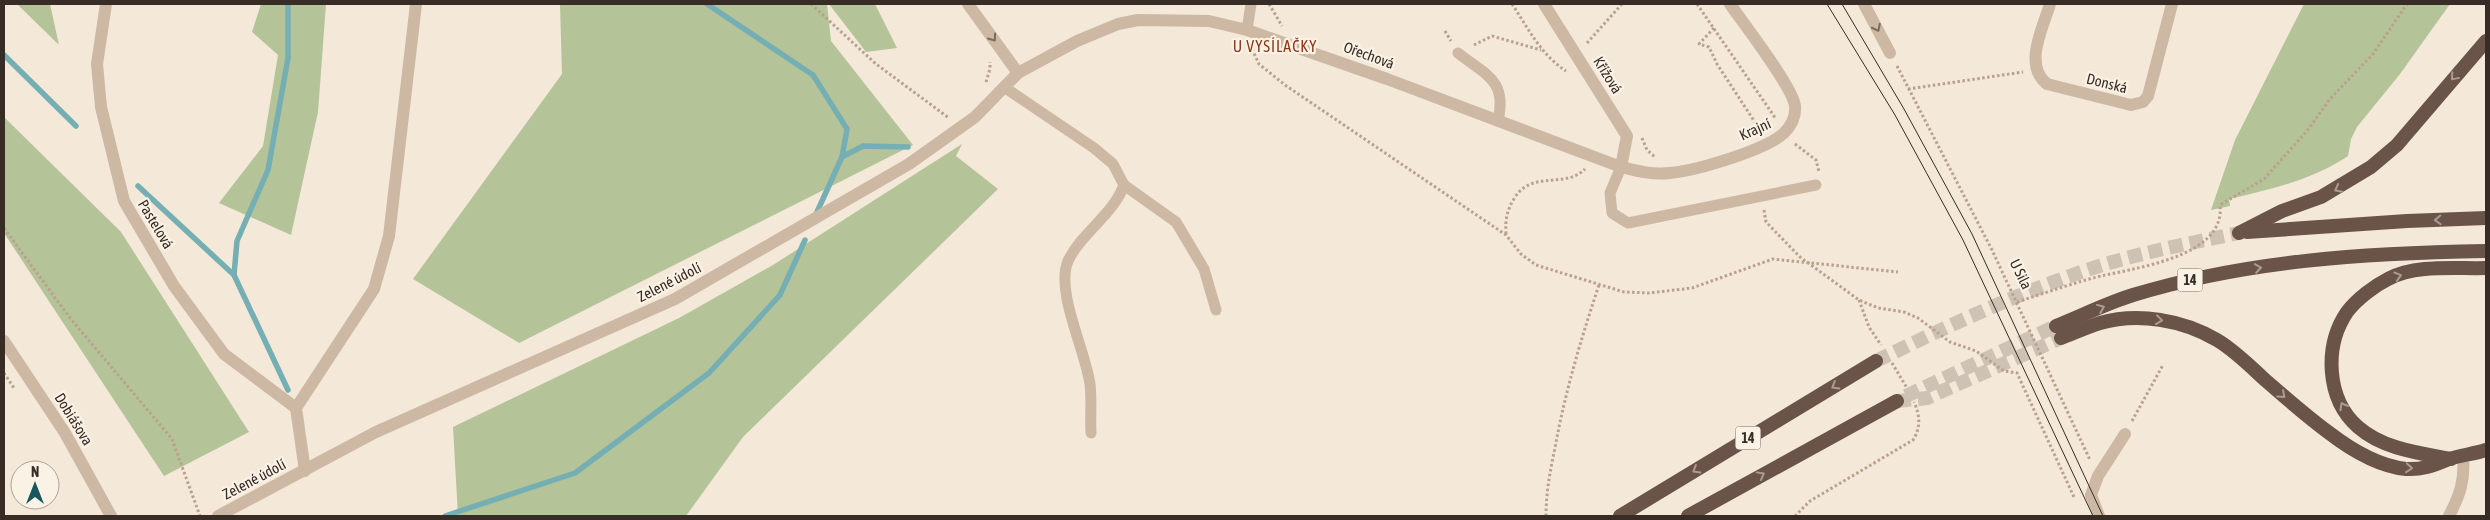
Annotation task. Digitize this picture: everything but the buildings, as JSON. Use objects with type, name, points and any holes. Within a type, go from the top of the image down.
[{"type":"highway","points":[[2486,41],[2397,145],[2371,168],[2322,197],[2282,211],[2239,232],[2486,218]]},
{"type":"highway","name":"14","points":[[2457,458],[2434,467],[2419,469],[2403,468],[2373,460],[2340,441],[2298,410],[2237,355],[2216,340],[2191,328],[2161,319],[2125,319],[2058,332],[2132,296],[2201,277],[2330,257],[2486,251]]},
{"type":"highway","points":[[2486,268],[2410,272],[2389,278],[2364,295],[2348,312],[2338,330],[2332,356],[2332,384],[2342,407],[2357,427],[2377,439],[2404,450],[2457,458],[2486,450]]},
{"type":"highway","name":"14","points":[[1620,516],[1876,361]]},
{"type":"highway","points":[[1688,516],[1897,401]]},
{"type":"street","name":"Pastelová","points":[[106,4],[97,64],[100,107],[124,201],[174,286],[224,354],[296,408]]},
{"type":"street","points":[[296,408],[374,289],[389,236],[416,4]]},
{"type":"street","points":[[968,4],[1018,72]]},
{"type":"street","name":"Křížová","points":[[1544,4],[1627,136],[1621,167]]},
{"type":"street","name":"Krajní","points":[[1621,167],[1648,173],[1670,173],[1702,167],[1759,147],[1783,135],[1791,125],[1796,113],[1791,92],[1730,4]]},
{"type":"street","points":[[1864,4],[1890,53]]},
{"type":"street","points":[[2036,71],[2035,55],[2050,4]]},
{"type":"street","name":"Donská","points":[[2036,71],[2039,78],[2047,84],[2121,105],[2143,102],[2151,89],[2172,4]]},
{"type":"street","name":"Ořechová","points":[[1018,72],[1076,41],[1118,24],[1138,20],[1209,21],[1247,30],[1621,167]]},
{"type":"street","name":"Zelené údolí","points":[[218,516],[376,432],[675,299],[909,164],[975,117],[1018,72]]},
{"type":"street","name":"Dobiášova","points":[[4,341],[65,433],[111,516]]},
{"type":"street","name":"Zelené údolí","points":[[296,408],[305,471]]},
{"type":"street","points":[[2099,516],[2091,495],[2098,476],[2125,434]]},
{"type":"street","points":[[2449,516],[2460,494],[2465,475],[2457,458]]},
{"type":"lane","points":[[1247,30],[1250,4]]},
{"type":"lane","points":[[1458,53],[1491,78],[1499,89],[1500,110],[1498,121]]},
{"type":"lane","points":[[1004,87],[1113,164],[1124,185],[1176,222],[1204,269],[1216,310]]},
{"type":"lane","points":[[1621,167],[1610,193],[1612,213],[1628,223],[1761,197],[1816,184]]},
{"type":"lane","points":[[1091,433],[1090,383],[1071,316],[1066,284],[1068,263],[1084,235],[1119,198],[1124,185]]},
{"type":"path","points":[[811,4],[876,64],[952,120],[946,125]]},
{"type":"path","points":[[1269,4],[1286,33]]},
{"type":"path","points":[[1458,53],[1492,36],[1542,50],[1512,4]]},
{"type":"path","points":[[1574,52],[1592,39],[1622,4]]},
{"type":"path","points":[[1697,4],[1776,120],[1773,125]]},
{"type":"path","points":[[2017,302],[2094,278],[2150,264],[2193,250],[2201,244],[2213,234],[2220,222],[2220,206],[2264,179],[2307,131],[2330,99],[2372,54],[2407,4]]},
{"type":"path","points":[[1714,28],[1699,44],[1709,47],[1717,64],[1761,131]]},
{"type":"path","points":[[1247,30],[1249,43],[1259,64],[1285,85],[1506,235],[1521,254],[1536,265],[1624,292],[1649,293],[1692,288],[1773,259],[1898,272]]},
{"type":"path","name":"U Sila","points":[[1890,53],[2017,302],[2098,476]]},
{"type":"path","points":[[982,89],[990,69],[989,57]]},
{"type":"path","points":[[1908,89],[2036,71]]},
{"type":"path","points":[[1754,135],[1767,128]]},
{"type":"path","points":[[1640,132],[1647,150],[1662,161]]},
{"type":"path","points":[[1783,135],[1816,160],[1819,173],[1816,184]]},
{"type":"path","points":[[1506,235],[1505,216],[1521,189],[1534,181],[1559,179],[1581,173],[1596,158]]},
{"type":"path","points":[[1761,197],[1766,222],[1800,257],[1859,300],[1878,308],[1904,312],[1918,318],[1950,342],[1976,351],[2004,371],[2017,373],[2069,486]]},
{"type":"path","points":[[4,228],[70,318],[172,439],[200,516]]},
{"type":"path","points":[[1546,516],[1547,491],[1562,411],[1575,359],[1599,285]]},
{"type":"path","points":[[2125,434],[2163,365]]},
{"type":"path","points":[[4,373],[15,390]]},
{"type":"green space","points":[[17,4],[50,4],[59,45]]},
{"type":"green space","points":[[261,4],[326,4],[318,112],[291,235],[219,203],[263,146],[278,55],[252,32]]},
{"type":"green space","points":[[560,4],[827,4],[831,41],[913,145],[519,343],[413,279],[562,74]]},
{"type":"green space","points":[[829,4],[875,4],[897,48],[866,52]]},
{"type":"green space","points":[[2304,4],[2450,4],[2400,74],[2357,127],[2351,139],[2348,156],[2306,178],[2229,199],[2230,206],[2211,210],[2235,140]]},
{"type":"green space","points":[[4,117],[121,232],[249,432],[164,476],[4,233]]},
{"type":"green space","points":[[962,144],[956,156],[998,189],[743,437],[686,516],[458,516],[453,427],[679,318],[773,265]]},
{"type":"waterway","points":[[288,4],[288,58],[268,170],[237,241],[234,275],[288,390]]},
{"type":"waterway","points":[[707,4],[813,75],[847,129],[842,157]]},
{"type":"waterway","points":[[4,55],[76,126]]},
{"type":"waterway","points":[[817,212],[842,157],[863,146],[908,147]]},
{"type":"waterway","points":[[138,186],[234,275]]},
{"type":"waterway","points":[[445,516],[575,473],[709,373],[780,295],[805,240]]},
{"type":"tunnel","points":[[1876,361],[1984,310],[2096,267],[2167,248],[2239,233]]},
{"type":"tunnel","points":[[1906,396],[2056,326]]},
{"type":"tunnel","points":[[1897,401],[1927,398],[2061,338]]},
{"type":"tram line","points":[[1827,4],[1895,115],[1963,240],[2093,516]]},
{"type":"tram line","points":[[1842,4],[1904,109],[1972,234],[2103,516]]},
{"type":"district","name":"U VYSÍLAČKY","points":[[1275,46]]}]
